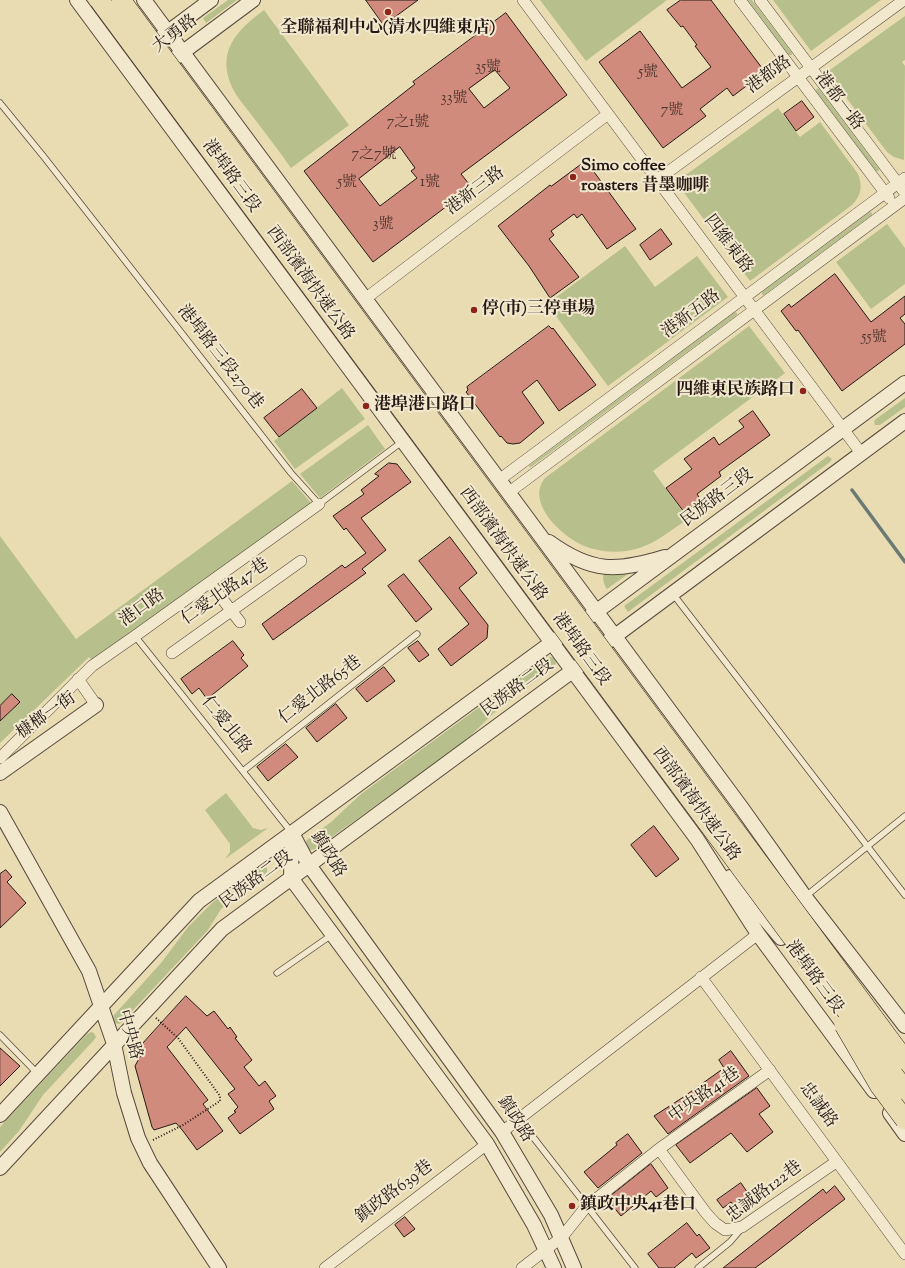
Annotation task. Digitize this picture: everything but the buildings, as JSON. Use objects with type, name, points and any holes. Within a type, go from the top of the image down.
[{"type":"highway","name":"西部濱海快速公路","points":[[99,0],[905,1090]]},
{"type":"highway","name":"西部濱海快速公路","points":[[121,0],[905,1060]]},
{"type":"highway","points":[[798,944],[878,1084],[905,1120]]},
{"type":"street","name":"港埠路三段","points":[[77,0],[697,839],[758,934],[905,1134]]},
{"type":"street","name":"港埠路三段","points":[[144,0],[365,298],[443,411],[499,480],[741,807],[805,897],[905,1026]]},
{"type":"street","name":"大勇路","points":[[124,64],[211,0]]},
{"type":"street","name":"大勇路","points":[[139,85],[253,0]]},
{"type":"street","name":"四維東路","points":[[523,0],[861,453]]},
{"type":"street","name":"港都一路","points":[[740,0],[895,206]]},
{"type":"street","name":"港都一路","points":[[760,0],[811,68],[901,181],[905,193]]},
{"type":"street","name":"港都路","points":[[657,180],[904,0]]},
{"type":"street","name":"港新三路","points":[[365,298],[608,114]]},
{"type":"street","name":"港新五路","points":[[499,480],[901,181]]},
{"type":"street","name":"港新五路","points":[[508,493],[905,198]]},
{"type":"street","name":"民族路三段","points":[[551,642],[596,612],[905,383]]},
{"type":"street","points":[[614,636],[905,421]]},
{"type":"street","name":"港口路","points":[[0,758],[92,666],[319,504]]},
{"type":"street","points":[[538,533],[571,556],[584,562],[604,567],[638,565],[676,553]]},
{"type":"street","name":"仁愛北路47巷","points":[[172,653],[301,561]]},
{"type":"street","points":[[210,583],[240,622]]},
{"type":"street","name":"民族路二段","points":[[0,1168],[222,929],[573,671],[614,636]]},
{"type":"street","name":"民族路二段","points":[[0,1115],[199,901],[551,642]]},
{"type":"street","points":[[78,679],[96,705]]},
{"type":"street","name":"槺榔一街","points":[[0,773],[96,705]]},
{"type":"street","name":"港埠路三段","points":[[741,807],[802,905],[905,1044]]},
{"type":"street","name":"中央路","points":[[0,812],[89,971],[114,1044],[124,1093],[141,1145],[150,1163],[219,1268]]},
{"type":"street","name":"鎮政路","points":[[292,833],[309,865],[502,1132],[551,1215],[562,1237],[574,1268]]},
{"type":"street","name":"鎮政路","points":[[291,878],[292,833]]},
{"type":"street","name":"港埠路三段","points":[[697,839],[773,926],[905,1105]]},
{"type":"street","points":[[291,878],[487,1144],[534,1225],[554,1268]]},
{"type":"street","points":[[502,1132],[758,934]]},
{"type":"street","name":"忠誠路","points":[[701,977],[905,1254]]},
{"type":"street","name":"中央路41巷","points":[[522,1268],[562,1237],[586,1207],[659,1149],[770,1070]]},
{"type":"street","name":"鎮政路639巷","points":[[325,1268],[487,1144]]},
{"type":"street","points":[[659,1149],[715,1223],[725,1230],[742,1227]]},
{"type":"street","name":"忠誠路122巷","points":[[742,1227],[836,1162]]},
{"type":"lane","name":"港埠路三段270巷","points":[[0,103],[292,473],[319,504]]},
{"type":"lane","points":[[427,422],[434,418]]},
{"type":"lane","points":[[319,504],[421,427]]},
{"type":"lane","points":[[672,594],[905,895]]},
{"type":"lane","name":"仁愛北路65巷","points":[[243,771],[417,634]]},
{"type":"lane","name":"仁愛北路","points":[[135,636],[292,833]]},
{"type":"lane","points":[[805,897],[905,816]]},
{"type":"lane","points":[[277,973],[333,934]]},
{"type":"lane","points":[[0,1035],[38,1074]]},
{"type":"lane","points":[[519,1119],[635,1268]]},
{"type":"lane","name":"忠誠路122巷","points":[[698,1268],[730,1242],[742,1227]]},
{"type":"path","points":[[141,1145],[168,1134],[220,1101],[220,1096],[178,1038],[147,1010]]},
{"type":"green space","points":[[228,0],[237,0],[206,23],[203,18]]},
{"type":"green space","points":[[540,0],[667,0],[586,61]]},
{"type":"green space","points":[[748,0],[752,0],[792,55],[789,55]]},
{"type":"green space","points":[[773,0],[881,0],[811,51]]},
{"type":"green space","points":[[264,10],[349,125],[291,168],[236,95],[232,87],[226,63],[232,42],[245,25]]},
{"type":"green space","points":[[905,16],[905,60],[902,62],[905,66],[904,160],[894,157],[887,152],[827,72]]},
{"type":"green space","points":[[817,88],[879,171],[876,171],[816,91]]},
{"type":"green space","points":[[778,108],[800,137],[820,122],[858,174],[861,187],[857,198],[852,205],[750,281],[676,182]]},
{"type":"green space","points":[[870,212],[872,215],[762,295],[762,292]]},
{"type":"green space","points":[[887,224],[905,248],[905,284],[871,309],[836,262]]},
{"type":"green space","points":[[625,246],[655,287],[697,256],[728,297],[608,386],[547,304]]},
{"type":"green space","points":[[735,312],[737,315],[529,467],[530,465]]},
{"type":"green space","points":[[749,326],[785,373],[653,471],[688,519],[643,547],[621,552],[605,551],[584,546],[566,535],[557,527],[543,508],[540,498],[540,488],[545,478]]},
{"type":"green space","points":[[342,388],[365,419],[295,469],[274,441]]},
{"type":"green space","points":[[905,398],[905,407],[880,425],[875,425],[874,421],[876,419]]},
{"type":"green space","points":[[368,425],[385,449],[320,498],[300,474]]},
{"type":"green space","points":[[828,456],[832,459],[830,462],[628,612],[624,606]]},
{"type":"green space","points":[[292,481],[312,504],[92,660],[89,657],[0,743],[0,536],[76,639]]},
{"type":"green space","points":[[604,573],[628,574],[607,589],[603,577]]},
{"type":"green space","points":[[552,657],[555,659],[556,663],[553,668],[498,709],[463,743],[315,849],[311,850],[306,848],[305,843],[308,839],[331,822],[361,794],[546,658]]},
{"type":"green space","points":[[226,793],[253,828],[261,830],[268,828],[225,859],[230,852],[230,844],[205,810]]},
{"type":"green space","points":[[263,866],[267,868],[265,875],[221,909],[208,930],[122,1022],[119,1024],[114,1023],[112,1019],[114,1015],[161,963],[188,927],[213,902],[259,867]]},
{"type":"green space","points":[[91,1032],[94,1033],[96,1037],[94,1040],[43,1095],[19,1131],[0,1152],[0,1127],[87,1034]]},
{"type":"waterway","points":[[852,490],[905,562]]},
{"type":"place","name":"全聯福利中心(清水四維東店)","points":[[388,12]]},
{"type":"place","name":"Simo coffee roasters 昔墨咖啡","points":[[573,177]]},
{"type":"place","name":"停(市)三停車場","points":[[474,310]]},
{"type":"place","name":"四維東民族路口","points":[[803,391]]},
{"type":"place","name":"港埠港口路口","points":[[366,406]]},
{"type":"place","name":"鎮政中央41巷口","points":[[572,1206]]}]
